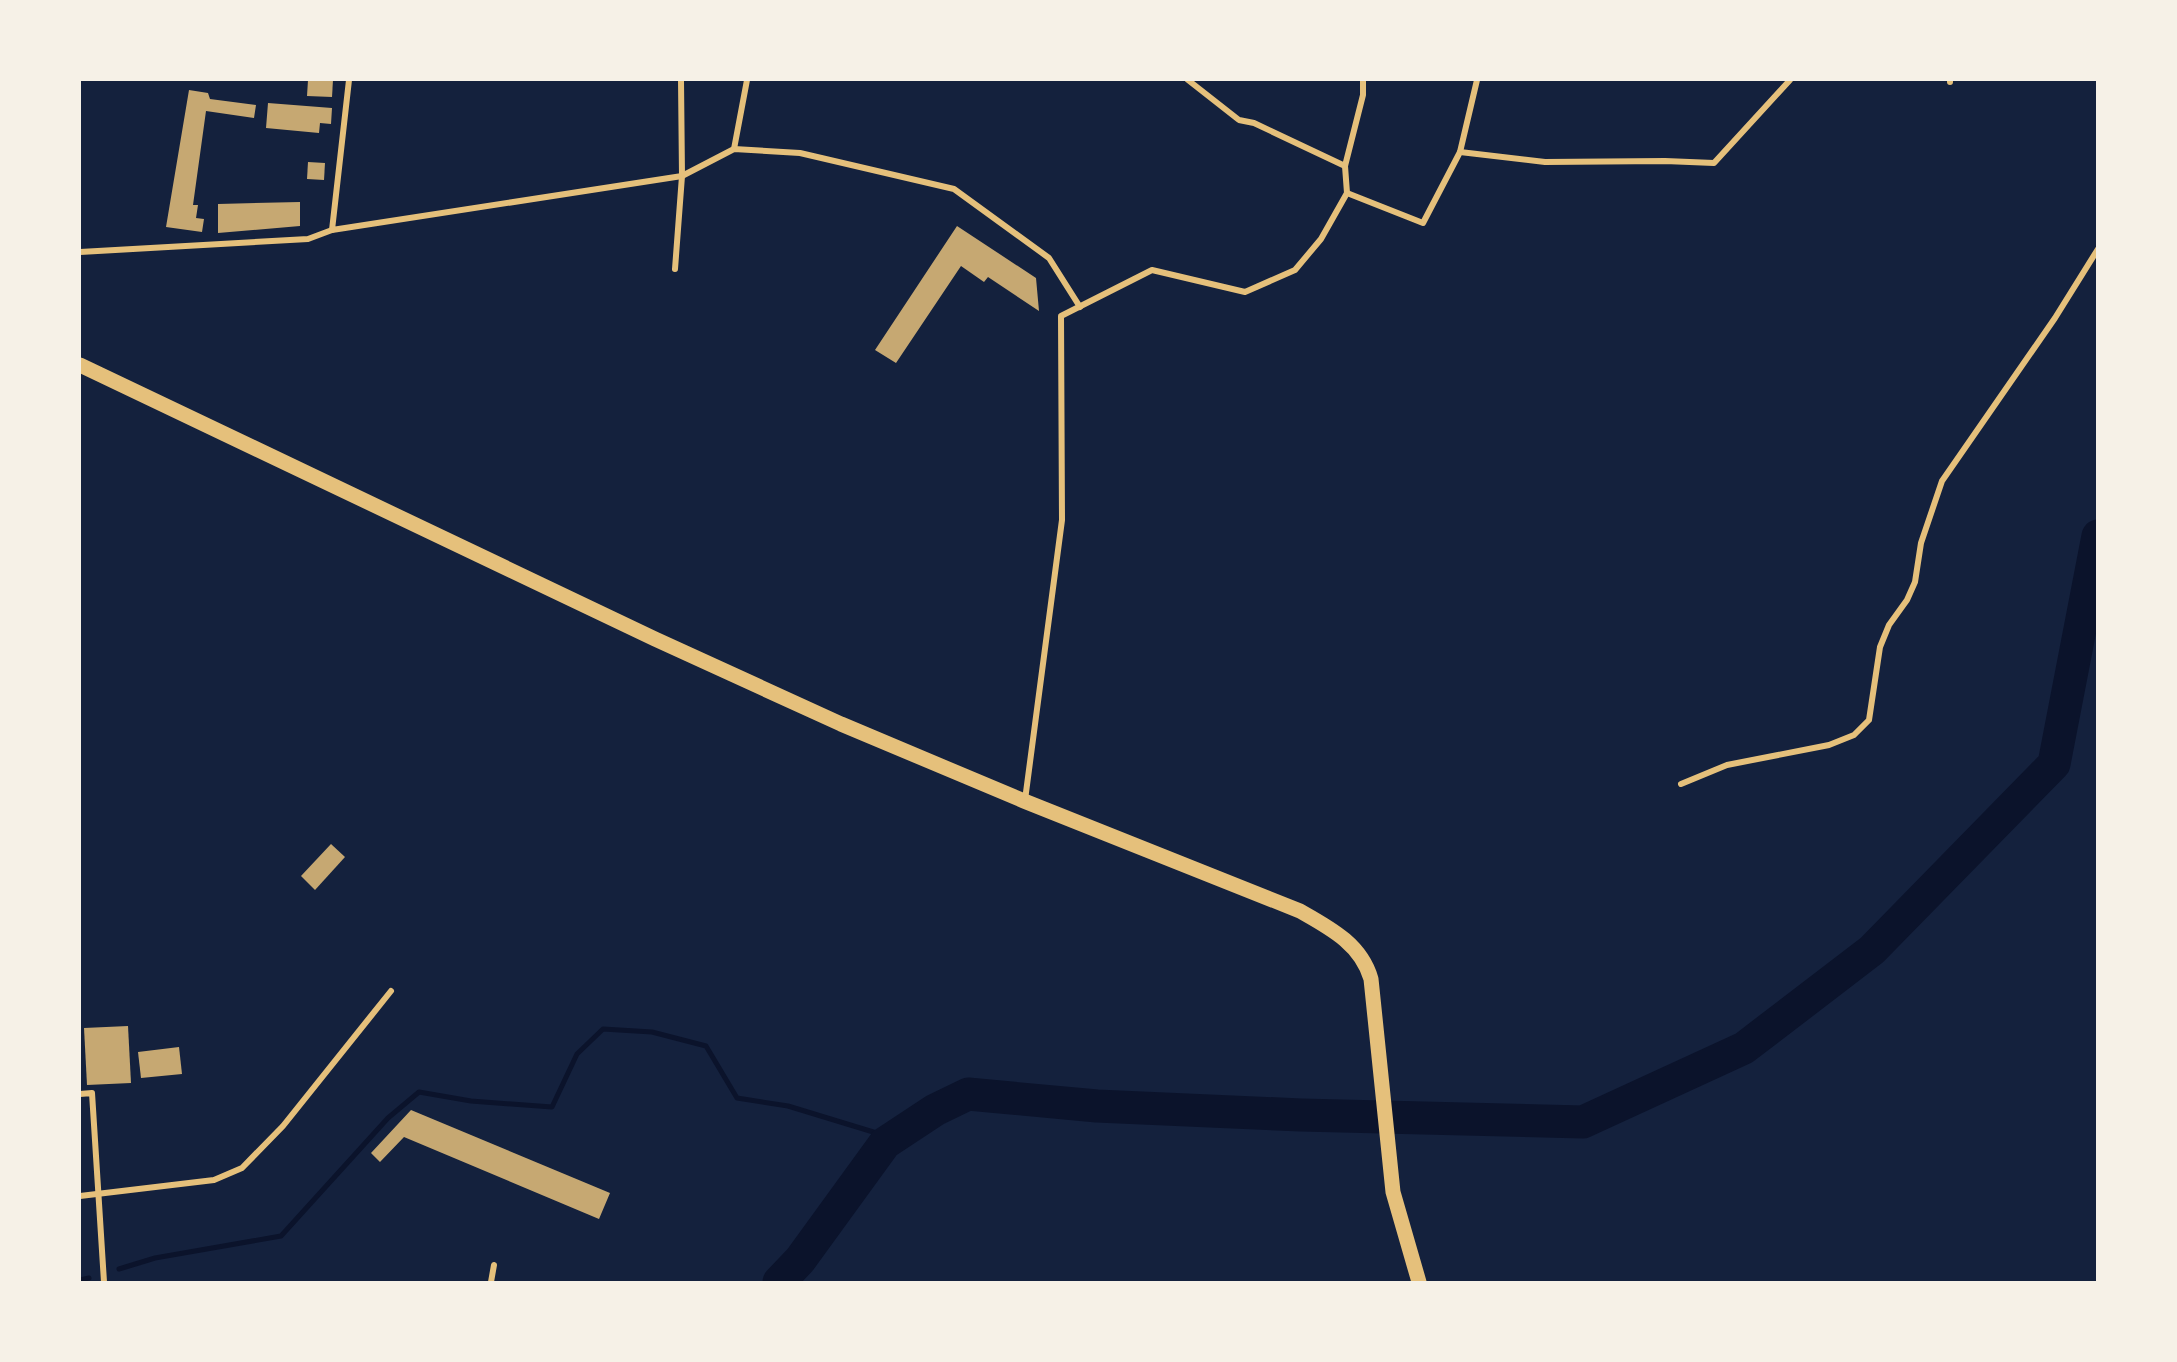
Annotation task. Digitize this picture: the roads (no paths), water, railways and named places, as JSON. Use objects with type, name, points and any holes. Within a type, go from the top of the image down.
[{"type":"main road","points":[[80,365],[655,639],[841,724],[1024,801],[1290,907],[1334,931],[1354,948],[1366,965],[1371,979],[1393,1192],[1419,1282]]},
{"type":"street","points":[[332,230],[349,80]]},
{"type":"street","points":[[675,269],[682,177],[681,80]]},
{"type":"street","points":[[734,149],[747,80]]},
{"type":"street","points":[[1188,80],[1239,120],[1254,123],[1345,166]]},
{"type":"street","points":[[1024,801],[1062,520],[1061,316],[1152,270],[1245,292],[1295,270],[1321,239],[1347,193],[1345,166],[1363,95],[1363,80]]},
{"type":"street","points":[[1347,193],[1422,223],[1460,152],[1477,80]]},
{"type":"street","points":[[1460,152],[1545,162],[1714,163],[1786,81]]},
{"type":"street","points":[[80,252],[308,239],[332,230],[682,177],[734,149],[800,153],[954,189],[1049,258],[1080,306]]},
{"type":"street","points":[[1681,784],[1727,765],[1829,745],[1854,735],[1869,720],[1880,647],[1889,625],[1907,600],[1915,582],[1921,543],[1942,481],[2055,318],[2097,249]]},
{"type":"street","points":[[80,1196],[214,1180],[242,1168],[283,1126],[391,991]]},
{"type":"street","points":[[80,1094],[92,1093],[104,1282]]},
{"type":"street","points":[[491,1282],[494,1265]]},
{"type":"waterway","points":[[779,1282],[800,1260],[885,1143],[935,1110],[968,1094],[1097,1106],[1301,1115],[1583,1122],[1744,1048],[1872,950],[2054,764],[2098,536]]},
{"type":"waterway","points":[[119,1269],[155,1258],[281,1236],[388,1118],[419,1092],[471,1101],[552,1107],[577,1054],[603,1029],[652,1032],[706,1046],[737,1098],[788,1106],[893,1138]]},
{"type":"waterway","points":[[80,1280],[89,1278]]}]
